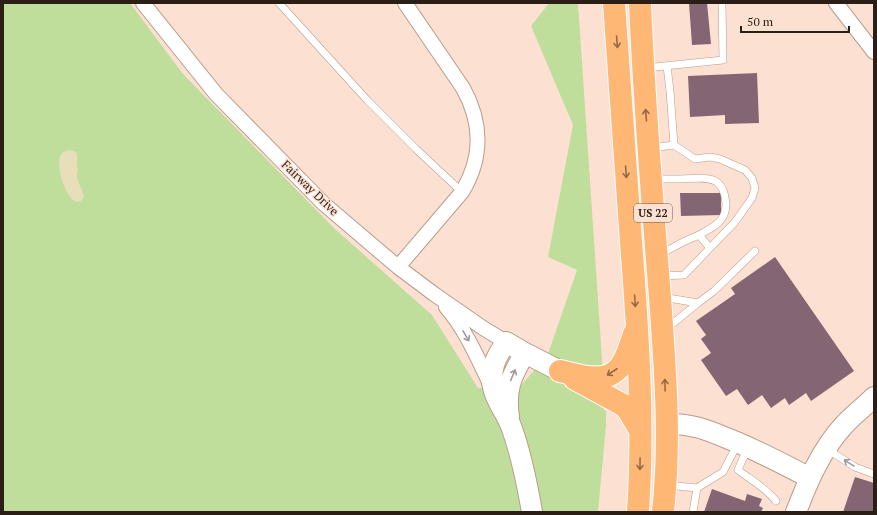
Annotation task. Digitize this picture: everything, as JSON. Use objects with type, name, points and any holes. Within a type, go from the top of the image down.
[{"type":"highway","name":"US 22","points":[[614,3],[640,380],[638,512]]},
{"type":"highway","name":"US 22","points":[[640,3],[643,68],[665,378],[666,424],[663,512]]},
{"type":"highway","points":[[560,371],[594,378],[600,378],[614,372],[619,368],[637,327]]},
{"type":"highway","points":[[560,371],[623,405],[628,410],[640,430]]},
{"type":"street","name":"Fairway Drive","points":[[143,3],[216,94],[324,204],[434,294],[506,342]]},
{"type":"street","points":[[398,266],[462,192],[467,184],[474,165],[478,140],[475,115],[468,96],[406,3]]},
{"type":"street","points":[[836,3],[874,52]]},
{"type":"street","points":[[434,294],[449,310],[467,336],[511,427]]},
{"type":"street","points":[[495,395],[492,382],[493,367],[495,360],[506,342],[560,371]]},
{"type":"street","points":[[525,353],[513,374],[508,391],[511,427],[526,480],[532,512]]},
{"type":"street","points":[[796,512],[815,466],[826,449],[844,425],[874,398]]},
{"type":"street","points":[[666,424],[681,424],[697,427],[743,445],[810,478]]},
{"type":"lane","points":[[279,3],[368,102],[462,192]]},
{"type":"lane","points":[[643,68],[723,60],[722,3]]},
{"type":"lane","points":[[667,66],[674,145]]},
{"type":"lane","points":[[649,148],[674,145],[695,159],[710,157],[720,159],[745,170],[752,178],[755,188],[752,198],[735,222],[684,275],[658,276]]},
{"type":"lane","points":[[651,178],[705,178],[716,182],[724,190],[726,205],[724,216],[716,225],[683,242],[658,276]]},
{"type":"lane","points":[[699,235],[710,248]]},
{"type":"lane","points":[[662,331],[714,291],[755,250]]},
{"type":"lane","points":[[658,276],[698,303]]},
{"type":"lane","points":[[665,485],[697,488],[723,472],[743,445]]},
{"type":"lane","points":[[743,445],[738,470],[764,488],[776,501]]},
{"type":"lane","points":[[826,449],[855,467],[874,474]]},
{"type":"lane","points":[[693,512],[697,488]]},
{"type":"green space","points":[[3,3],[130,3],[183,74],[335,229],[432,315],[478,388],[518,389],[548,354],[577,270],[548,257],[573,125],[531,26],[549,3],[578,3],[603,374],[589,396],[606,411],[598,512],[3,512]]},
{"type":"sand","points":[[69,150],[77,153],[77,178],[84,197],[81,201],[76,202],[71,198],[67,191],[60,174],[59,167],[60,156],[63,152]]},
{"type":"building","points":[[689,3],[707,3],[711,44],[692,45]]},
{"type":"building","points":[[757,73],[759,123],[725,124],[725,115],[690,117],[688,76]]},
{"type":"building","points":[[680,193],[721,193],[721,215],[681,216]]},
{"type":"building","points":[[775,257],[854,371],[811,401],[806,393],[789,405],[785,398],[771,408],[762,395],[748,405],[737,389],[726,396],[701,360],[711,353],[701,339],[706,335],[696,321],[735,294],[731,288]]},
{"type":"building","points":[[855,477],[874,483],[874,512],[843,512]]},
{"type":"building","points":[[712,489],[745,501],[747,494],[762,499],[759,506],[763,508],[761,512],[704,512]]}]
